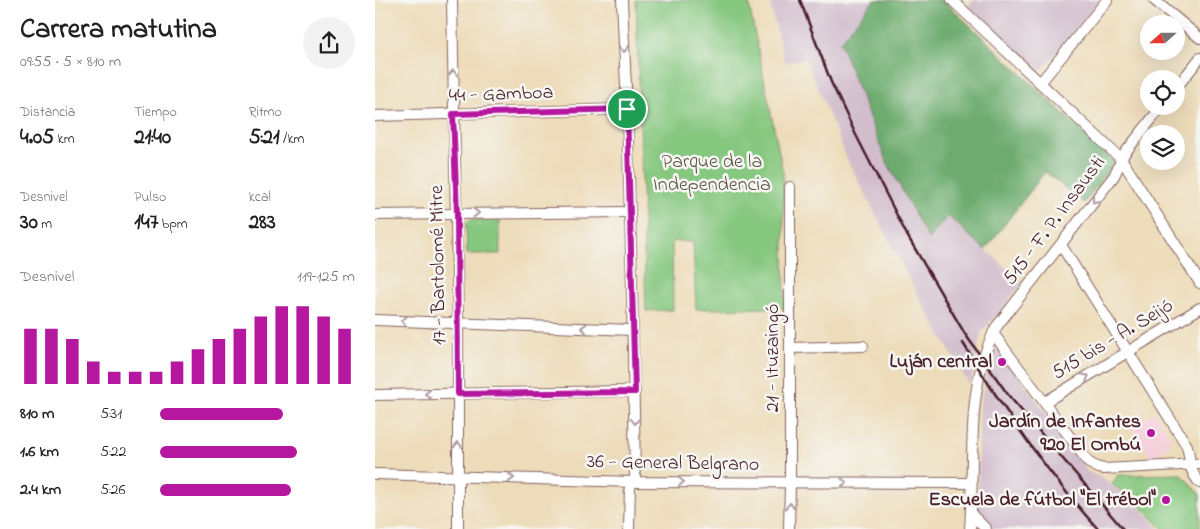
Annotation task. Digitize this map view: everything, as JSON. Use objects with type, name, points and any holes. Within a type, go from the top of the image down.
[{"type":"street","name":"17 - Bartolomé Mitre","points":[[452,0],[453,114],[457,213],[458,529]]},
{"type":"street","points":[[622,0],[635,392],[635,475],[630,486],[629,529]]},
{"type":"street","points":[[1041,82],[1107,0]]},
{"type":"street","points":[[1154,0],[1200,38]]},
{"type":"street","points":[[957,2],[1122,160],[1200,283]]},
{"type":"street","points":[[1185,77],[1200,58]]},
{"type":"street","name":"44 - Gamboa","points":[[375,116],[627,109]]},
{"type":"street","name":"515 - F. P. Insausti","points":[[970,529],[974,409],[983,361],[993,333],[1115,176],[1124,154],[1155,115]]},
{"type":"street","name":"21 - Ituzaingó","points":[[789,187],[789,529]]},
{"type":"street","points":[[375,215],[629,212]]},
{"type":"street","points":[[1061,245],[1187,446],[1195,464],[1193,473],[1200,483]]},
{"type":"street","name":"515 bis - A. Seijó","points":[[1045,402],[1200,308]]},
{"type":"street","points":[[375,320],[633,330]]},
{"type":"street","points":[[993,333],[1089,463],[1099,468],[1195,464]]},
{"type":"street","points":[[790,348],[863,346]]},
{"type":"street","points":[[375,395],[635,392]]},
{"type":"street","name":"36 - General Belgrano","points":[[375,474],[633,482],[971,482]]},
{"type":"street","points":[[971,514],[986,529]]},
{"type":"shaded area","points":[[769,0],[874,0],[840,42],[885,158],[927,239],[948,216],[1023,283],[981,333],[970,386],[920,299],[849,163],[806,59],[785,62]]},
{"type":"shaded area","points":[[974,0],[1101,0],[1038,74],[968,6]]},
{"type":"shaded area","points":[[992,349],[1000,350],[1088,472],[1100,477],[1136,503],[1160,529],[993,529],[977,512],[980,403]]},
{"type":"shaded area","name":"Jardín de Infantes 920 El Ombú","points":[[1155,412],[1171,439],[1169,446],[1151,458],[1131,426]]},
{"type":"green space","name":"Parque de la Independencia","points":[[636,0],[748,0],[783,172],[785,308],[696,309],[693,242],[672,241],[673,310],[646,311]]},
{"type":"green space","points":[[874,0],[943,0],[1115,162],[1084,203],[1045,172],[985,250],[948,216],[928,239],[885,158],[840,42]]},
{"type":"green space","points":[[500,219],[500,254],[467,254],[466,223],[469,220]]},
{"type":"green space","name":"Escuela de fútbol \"El trébol\"","points":[[1181,474],[1200,494],[1200,529],[1163,529],[1140,506],[1112,484],[1118,475]]},
{"type":"railway","points":[[800,0],[831,82],[856,135],[907,235],[965,334],[1009,396],[1123,529]]},
{"type":"railway","points":[[963,343],[1043,463],[1098,529]]},
{"type":"place","name":"Luján central","points":[[1002,362]]},
{"type":"place","name":"Jardín de Infantes 920 El Ombú","points":[[1151,433]]},
{"type":"place","name":"Escuela de fútbol \"El trébol\"","points":[[1166,500]]},
{"type":"route","points":[[627,109],[635,392],[458,394],[457,213],[453,114],[627,109]]}]
